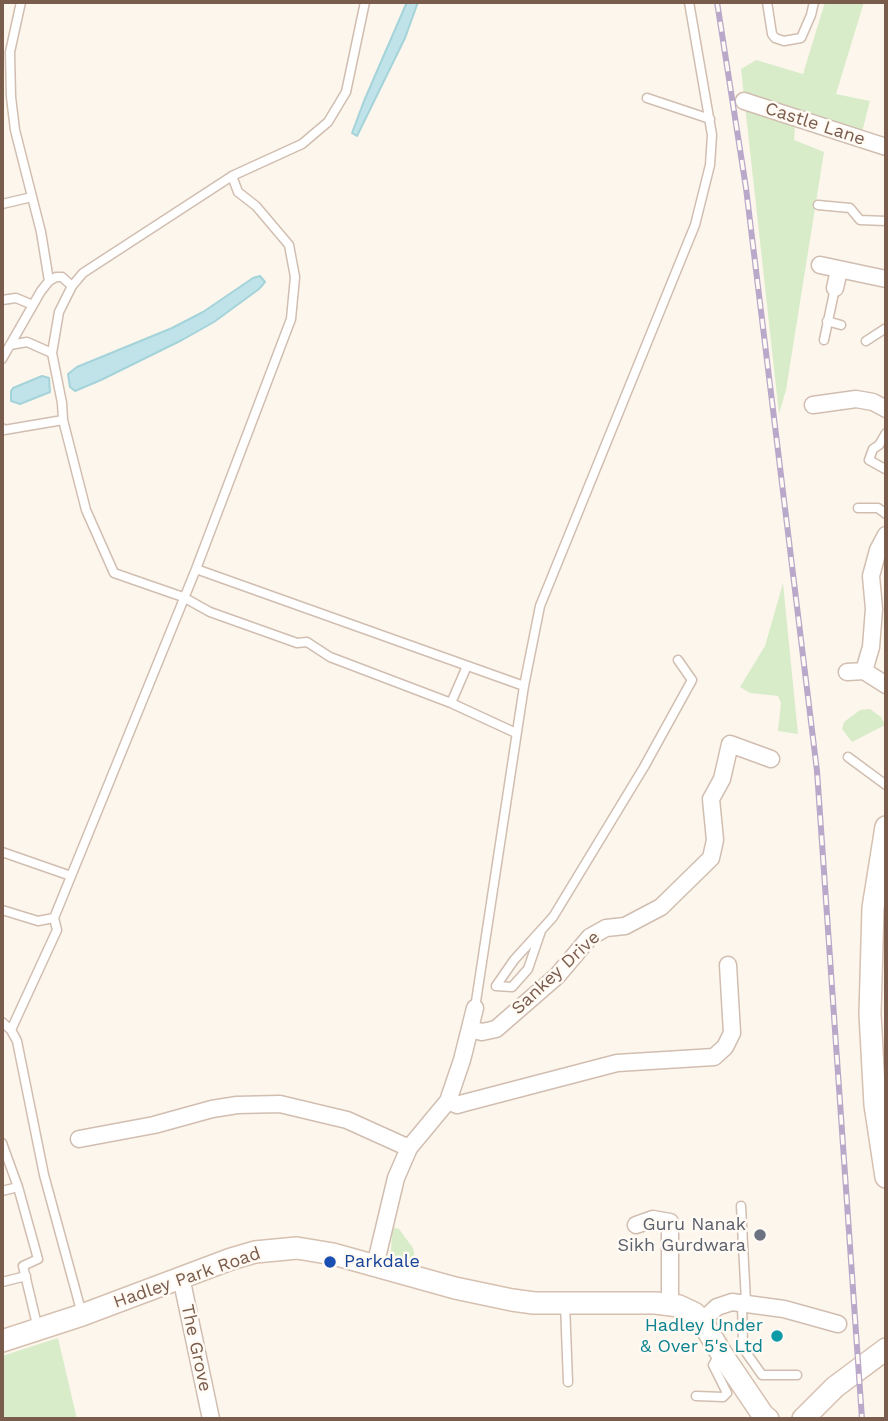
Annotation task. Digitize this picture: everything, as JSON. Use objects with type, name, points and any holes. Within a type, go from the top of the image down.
[{"type":"street","name":"Castle Lane","points":[[744,101],[886,146]]},
{"type":"street","points":[[820,265],[886,279]]},
{"type":"street","points":[[835,288],[839,270]]},
{"type":"street","points":[[813,405],[856,399],[873,401],[886,410]]},
{"type":"street","points":[[886,536],[878,550],[871,576],[874,647],[855,671],[886,685]]},
{"type":"street","name":"Sankey Drive","points":[[470,1029],[482,1032],[496,1029],[557,976],[590,937],[606,928],[625,926],[661,906],[711,858],[715,840],[711,799],[722,779],[730,744],[771,759]]},
{"type":"street","points":[[886,827],[873,908],[878,1014],[875,1105],[886,1177]]},
{"type":"street","points":[[447,1101],[457,1105],[617,1063],[714,1057],[725,1047],[732,1033],[728,965]]},
{"type":"street","points":[[375,1265],[396,1178],[409,1148],[447,1101],[477,1003]]},
{"type":"street","points":[[79,1139],[144,1127],[212,1109],[237,1105],[280,1104],[346,1120],[409,1148]]},
{"type":"street","points":[[636,1224],[653,1219],[670,1222],[670,1303]]},
{"type":"street","name":"Hadley Park Road","points":[[2,1340],[255,1252],[276,1249],[311,1250],[486,1295],[534,1303],[670,1303],[688,1310],[702,1321],[721,1353],[768,1419]]},
{"type":"street","name":"The Grove","points":[[181,1278],[211,1419]]},
{"type":"street","points":[[702,1321],[725,1303],[744,1302],[784,1308],[838,1324]]},
{"type":"street","points":[[803,1419],[835,1387],[883,1350]]},
{"type":"lane","points":[[22,2],[6,52],[15,130],[44,245],[49,281]]},
{"type":"lane","points":[[365,2],[346,92],[328,122],[302,144],[232,176],[83,273],[72,286],[59,312],[52,353],[63,420],[86,510],[114,573],[183,597],[210,612],[298,643],[307,642],[330,657],[452,703],[516,733]]},
{"type":"lane","points":[[477,1003],[481,958],[516,733],[540,606],[695,225],[710,165],[710,119],[689,2]]},
{"type":"lane","points":[[767,2],[772,34],[784,41],[801,38],[814,2]]},
{"type":"lane","points":[[647,98],[710,119]]},
{"type":"lane","points":[[11,1030],[57,930],[54,918],[196,569],[291,319],[295,277],[289,246],[264,215],[238,192],[232,176]]},
{"type":"lane","points":[[2,204],[32,197]]},
{"type":"lane","points":[[818,205],[850,208],[860,220],[886,221]]},
{"type":"lane","points":[[2,356],[49,281],[62,277],[72,286]]},
{"type":"lane","points":[[824,340],[835,288]]},
{"type":"lane","points":[[2,300],[16,298],[33,305]]},
{"type":"lane","points":[[827,321],[841,325]]},
{"type":"lane","points":[[866,341],[886,328]]},
{"type":"lane","points":[[10,345],[27,342],[52,353]]},
{"type":"lane","points":[[2,430],[63,420]]},
{"type":"lane","points":[[885,468],[869,460],[873,449],[880,445],[886,433]]},
{"type":"lane","points":[[858,508],[878,508],[886,514]]},
{"type":"lane","points":[[196,569],[524,686]]},
{"type":"lane","points":[[477,1003],[496,986],[514,960],[553,917],[644,767],[692,680],[678,660]]},
{"type":"lane","points":[[452,703],[467,666]]},
{"type":"lane","points":[[848,757],[886,785]]},
{"type":"lane","points":[[2,852],[71,876]]},
{"type":"lane","points":[[2,910],[38,920],[54,918]]},
{"type":"lane","points":[[496,986],[512,987],[528,969],[541,931]]},
{"type":"lane","points":[[2,1022],[11,1030],[17,1041],[44,1175],[82,1314]]},
{"type":"lane","points":[[2,1143],[18,1187],[38,1259],[23,1266],[38,1329]]},
{"type":"lane","points":[[2,1191],[18,1187]]},
{"type":"lane","points":[[741,1206],[743,1348],[762,1375],[797,1375]]},
{"type":"lane","points":[[2,1282],[26,1276]]},
{"type":"lane","points":[[565,1304],[568,1382]]},
{"type":"lane","points":[[696,1396],[723,1397],[727,1393],[713,1365],[721,1353]]},
{"type":"green space","points":[[825,2],[864,2],[836,94],[870,101],[862,132],[796,113],[794,140],[824,152],[786,390],[779,414],[741,69],[756,60],[803,74]]},
{"type":"green space","points":[[783,583],[798,734],[778,731],[781,703],[778,696],[750,693],[740,687],[765,646]]},
{"type":"green space","points":[[870,709],[881,717],[885,725],[852,742],[842,729],[844,722],[860,710]]},
{"type":"green space","points":[[392,1227],[399,1229],[413,1248],[417,1266],[415,1268],[398,1260],[391,1252]]},
{"type":"green space","points":[[58,1338],[77,1419],[2,1419],[2,1356]]},
{"type":"water","points":[[407,2],[418,2],[405,38],[357,136],[352,133]]},
{"type":"water","points":[[260,276],[265,282],[259,289],[214,322],[101,380],[75,391],[70,387],[68,374],[77,367],[172,328]]},
{"type":"water","points":[[42,376],[49,378],[50,392],[20,404],[11,401],[13,388]]},
{"type":"railway","points":[[717,2],[746,188],[817,771],[862,1419]]},
{"type":"place","name":"Guru Nanak Sikh Gurdwara","points":[[760,1235]]},
{"type":"place","name":"Parkdale","points":[[330,1262]]},
{"type":"place","name":"Hadley Under & Over 5's Ltd","points":[[777,1336]]}]
